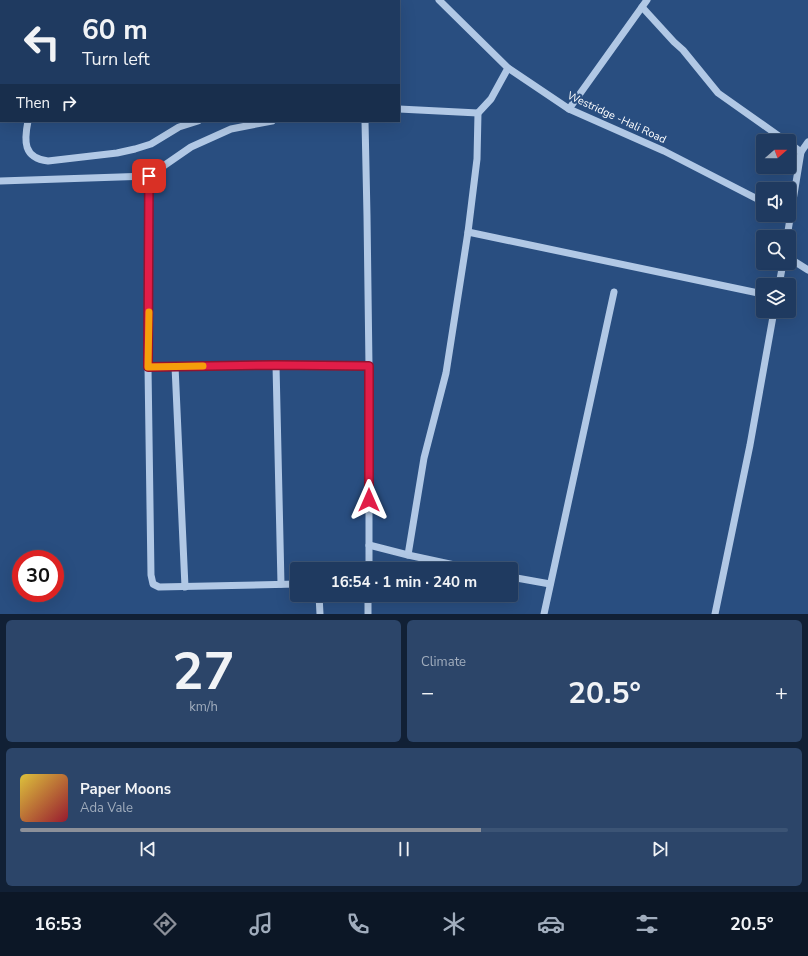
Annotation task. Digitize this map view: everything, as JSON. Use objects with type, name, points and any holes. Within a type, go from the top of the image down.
[{"type":"street","name":"Westridge -Hali Road","points":[[439,0],[508,68],[569,109],[664,151],[756,198]]},
{"type":"street","points":[[569,109],[647,0]]},
{"type":"street","points":[[642,7],[683,50],[718,93],[776,134]]},
{"type":"street","points":[[408,555],[424,458],[446,373],[468,232],[477,159],[478,113],[491,99],[508,68]]},
{"type":"street","points":[[400,109],[478,113]]},
{"type":"street","points":[[28,122],[25,136],[29,152],[34,157],[48,161],[117,153],[134,149],[151,144],[179,128],[195,122]]},
{"type":"street","points":[[0,181],[149,176],[191,147],[231,129],[267,122]]},
{"type":"street","points":[[365,122],[368,216],[369,562]]},
{"type":"street","points":[[795,182],[801,152],[808,142]]},
{"type":"street","points":[[796,148],[801,152]]},
{"type":"street","points":[[149,176],[148,367],[151,575],[153,584],[159,588],[290,584]]},
{"type":"street","points":[[468,232],[756,293]]},
{"type":"street","points":[[796,262],[808,270]]},
{"type":"street","points":[[544,614],[614,292]]},
{"type":"street","points":[[715,614],[750,445],[773,318]]},
{"type":"street","points":[[148,367],[276,365],[369,366]]},
{"type":"street","points":[[276,365],[281,584]]},
{"type":"street","points":[[175,366],[185,587]]},
{"type":"street","points":[[369,545],[441,562]]},
{"type":"street","points":[[518,578],[550,584]]},
{"type":"street","points":[[320,602],[320,614]]},
{"type":"street","points":[[368,602],[368,614]]},
{"type":"slow traffic","points":[[149,312],[148,367],[203,366]]},
{"type":"route","points":[[149,176],[148,367],[276,365],[369,366],[369,500]]}]
